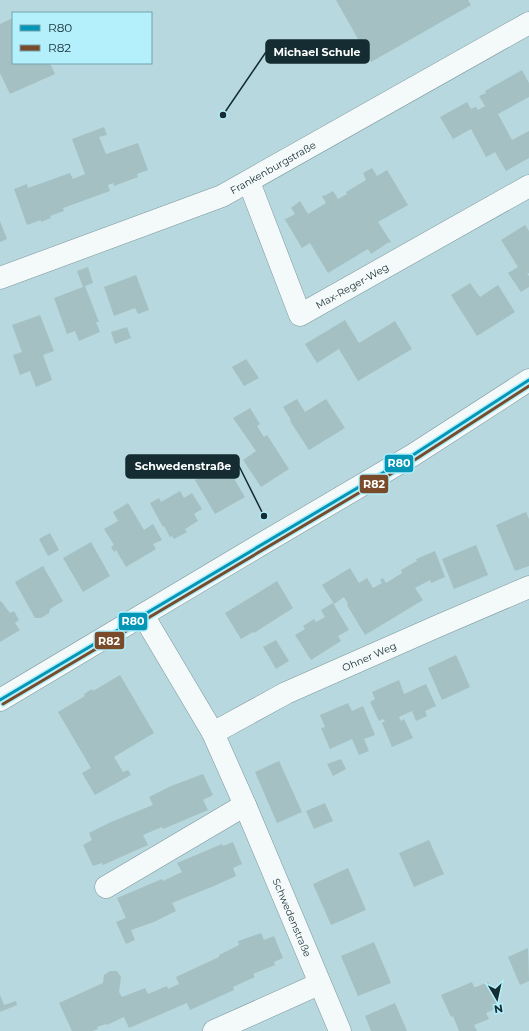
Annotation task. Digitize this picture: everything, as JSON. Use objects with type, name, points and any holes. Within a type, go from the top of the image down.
[{"type":"street","name":"Frankenburgstraße","points":[[0,278],[222,196],[529,24]]},
{"type":"street","name":"Max-Reger-Weg","points":[[249,182],[300,315],[529,186]]},
{"type":"street","points":[[0,700],[413,455],[529,380]]},
{"type":"street","name":"Ohner Weg","points":[[213,733],[286,693],[529,587]]},
{"type":"street","name":"Schwedenstraße","points":[[143,615],[213,733],[245,805],[340,1031]]},
{"type":"street","points":[[106,887],[245,805]]},
{"type":"street","points":[[214,1031],[319,984]]},
{"type":"building","points":[[336,0],[468,0],[471,5],[371,62]]},
{"type":"building","points":[[12,18],[12,64],[50,64],[55,74],[10,94],[0,73],[0,24]]},
{"type":"building","points":[[522,70],[529,83],[529,97],[498,114],[512,140],[529,131],[529,158],[506,171],[495,152],[486,157],[471,129],[453,139],[440,117],[467,102],[471,109],[476,107],[478,110],[485,106],[479,96]]},
{"type":"building","points":[[104,127],[107,135],[99,137],[106,154],[138,143],[148,170],[137,174],[138,177],[114,186],[113,183],[108,185],[110,191],[63,208],[64,211],[50,216],[51,218],[27,225],[14,189],[27,184],[28,188],[70,173],[73,179],[85,174],[72,139]]},
{"type":"building","points":[[372,168],[377,176],[387,170],[408,205],[378,222],[391,242],[390,243],[389,242],[371,254],[368,249],[328,273],[310,243],[302,248],[284,218],[286,219],[295,214],[291,208],[300,201],[308,214],[326,203],[322,196],[333,191],[338,199],[347,194],[346,192],[366,180],[363,173]]},
{"type":"building","points":[[0,221],[7,239],[0,242]]},
{"type":"building","points":[[525,225],[529,231],[529,273],[527,274],[529,276],[529,287],[521,292],[508,273],[518,267],[501,240]]},
{"type":"building","points":[[88,267],[93,283],[85,286],[99,322],[96,322],[100,332],[79,341],[75,331],[67,334],[54,298],[83,287],[77,271]]},
{"type":"building","points":[[136,275],[149,310],[138,314],[135,308],[114,316],[104,287]]},
{"type":"building","points":[[470,283],[480,297],[498,285],[515,312],[477,336],[451,295]]},
{"type":"building","points":[[40,315],[54,351],[43,355],[52,380],[36,387],[30,371],[20,375],[13,355],[22,352],[12,325]]},
{"type":"building","points":[[345,320],[359,343],[395,321],[412,349],[358,381],[339,349],[317,363],[305,344]]},
{"type":"building","points":[[127,327],[131,338],[115,344],[111,332]]},
{"type":"building","points":[[246,359],[259,378],[244,386],[232,367]]},
{"type":"building","points":[[297,399],[305,412],[326,399],[345,428],[309,450],[290,421],[291,420],[283,407]]},
{"type":"building","points":[[250,408],[260,424],[257,426],[264,437],[267,435],[289,469],[261,487],[243,460],[256,451],[233,418]]},
{"type":"building","points":[[224,462],[245,497],[215,514],[195,480]]},
{"type":"building","points":[[180,491],[184,498],[192,493],[202,509],[194,514],[198,521],[185,529],[187,532],[174,539],[172,536],[170,537],[164,526],[163,527],[150,503],[159,498],[161,502]]},
{"type":"building","points":[[128,503],[144,530],[153,524],[162,540],[153,544],[156,549],[126,567],[116,550],[114,552],[111,547],[114,545],[104,529],[118,521],[113,512]]},
{"type":"building","points":[[526,512],[529,519],[529,566],[515,571],[496,525]]},
{"type":"building","points":[[50,533],[59,550],[48,556],[39,539]]},
{"type":"building","points":[[91,542],[110,576],[83,592],[63,558]]},
{"type":"building","points":[[476,545],[488,575],[454,589],[442,559]]},
{"type":"building","points":[[435,551],[445,577],[431,583],[430,580],[415,588],[423,600],[365,635],[347,605],[348,604],[344,597],[334,604],[322,585],[350,568],[359,583],[367,578],[373,588],[382,583],[380,580],[383,578],[386,583],[402,573],[401,570],[417,561],[416,559]]},
{"type":"building","points":[[43,566],[63,601],[50,609],[49,613],[41,618],[35,618],[15,582]]},
{"type":"building","points":[[277,581],[293,608],[254,633],[253,632],[241,639],[225,613]]},
{"type":"building","points":[[1,601],[10,613],[14,611],[19,620],[15,623],[20,630],[0,642],[0,602]]},
{"type":"building","points":[[333,603],[349,630],[338,636],[341,641],[311,660],[295,635],[305,629],[303,626],[314,619],[316,622],[325,617],[321,610]]},
{"type":"building","points":[[276,640],[289,661],[276,669],[263,647]]},
{"type":"building","points":[[456,655],[470,687],[442,700],[428,668]]},
{"type":"building","points":[[120,675],[154,733],[114,757],[123,772],[128,770],[131,775],[95,795],[82,773],[91,768],[58,712],[85,696],[84,694],[92,689],[93,691]]},
{"type":"building","points":[[399,680],[404,694],[426,684],[436,706],[425,711],[427,716],[416,721],[412,711],[399,717],[401,721],[404,719],[413,738],[392,747],[382,723],[385,721],[383,719],[379,721],[370,702],[375,699],[372,692]]},
{"type":"building","points":[[348,703],[352,711],[363,706],[375,735],[364,739],[369,751],[359,755],[352,739],[330,749],[321,728],[325,727],[320,715]]},
{"type":"building","points":[[341,759],[346,769],[333,776],[327,764]]},
{"type":"building","points":[[279,761],[302,812],[277,823],[255,772]]},
{"type":"building","points":[[203,774],[213,795],[203,800],[208,810],[163,829],[162,827],[143,835],[148,845],[103,865],[102,863],[93,866],[83,845],[92,840],[89,833],[111,822],[153,805],[149,797],[171,786]]},
{"type":"building","points":[[325,803],[333,821],[314,829],[306,811]]},
{"type":"building","points":[[429,840],[444,874],[414,887],[399,853]]},
{"type":"building","points":[[233,842],[242,864],[233,868],[236,876],[172,903],[176,911],[154,922],[131,930],[135,940],[126,944],[116,922],[126,918],[117,898],[162,879],[163,881],[182,872],[177,863],[222,844],[223,846]]},
{"type":"building","points":[[348,868],[366,910],[331,925],[313,884]]},
{"type":"building","points":[[261,933],[264,940],[274,936],[283,958],[274,962],[275,965],[253,974],[255,977],[233,987],[234,990],[190,1010],[187,1003],[129,1028],[124,1017],[107,1025],[97,1027],[98,1029],[92,1031],[72,1031],[59,1003],[103,983],[104,975],[110,971],[117,971],[121,977],[119,992],[122,997],[145,988],[148,994],[167,986],[168,989],[179,984],[176,977],[219,957],[219,955],[239,945],[238,941]]},
{"type":"building","points":[[374,942],[391,983],[358,996],[341,956]]},
{"type":"building","points":[[528,948],[529,981],[520,985],[508,957]]},
{"type":"building","points":[[472,982],[474,987],[476,987],[488,982],[500,1007],[486,1013],[489,1019],[474,1025],[477,1031],[459,1031],[453,1016],[451,1017],[441,995]]},
{"type":"building","points":[[0,995],[4,1005],[16,1001],[17,1005],[0,1012]]},
{"type":"building","points":[[395,1003],[407,1031],[371,1031],[365,1016]]},
{"type":"transit line","name":"R80","points":[[0,700],[413,455],[529,380]]},
{"type":"transit line","name":"R82","points":[[3,704],[416,459],[529,386]]},
{"type":"place","name":"Michael Schule","points":[[223,115]]},
{"type":"place","name":"Schwedenstraße","points":[[264,516]]}]
